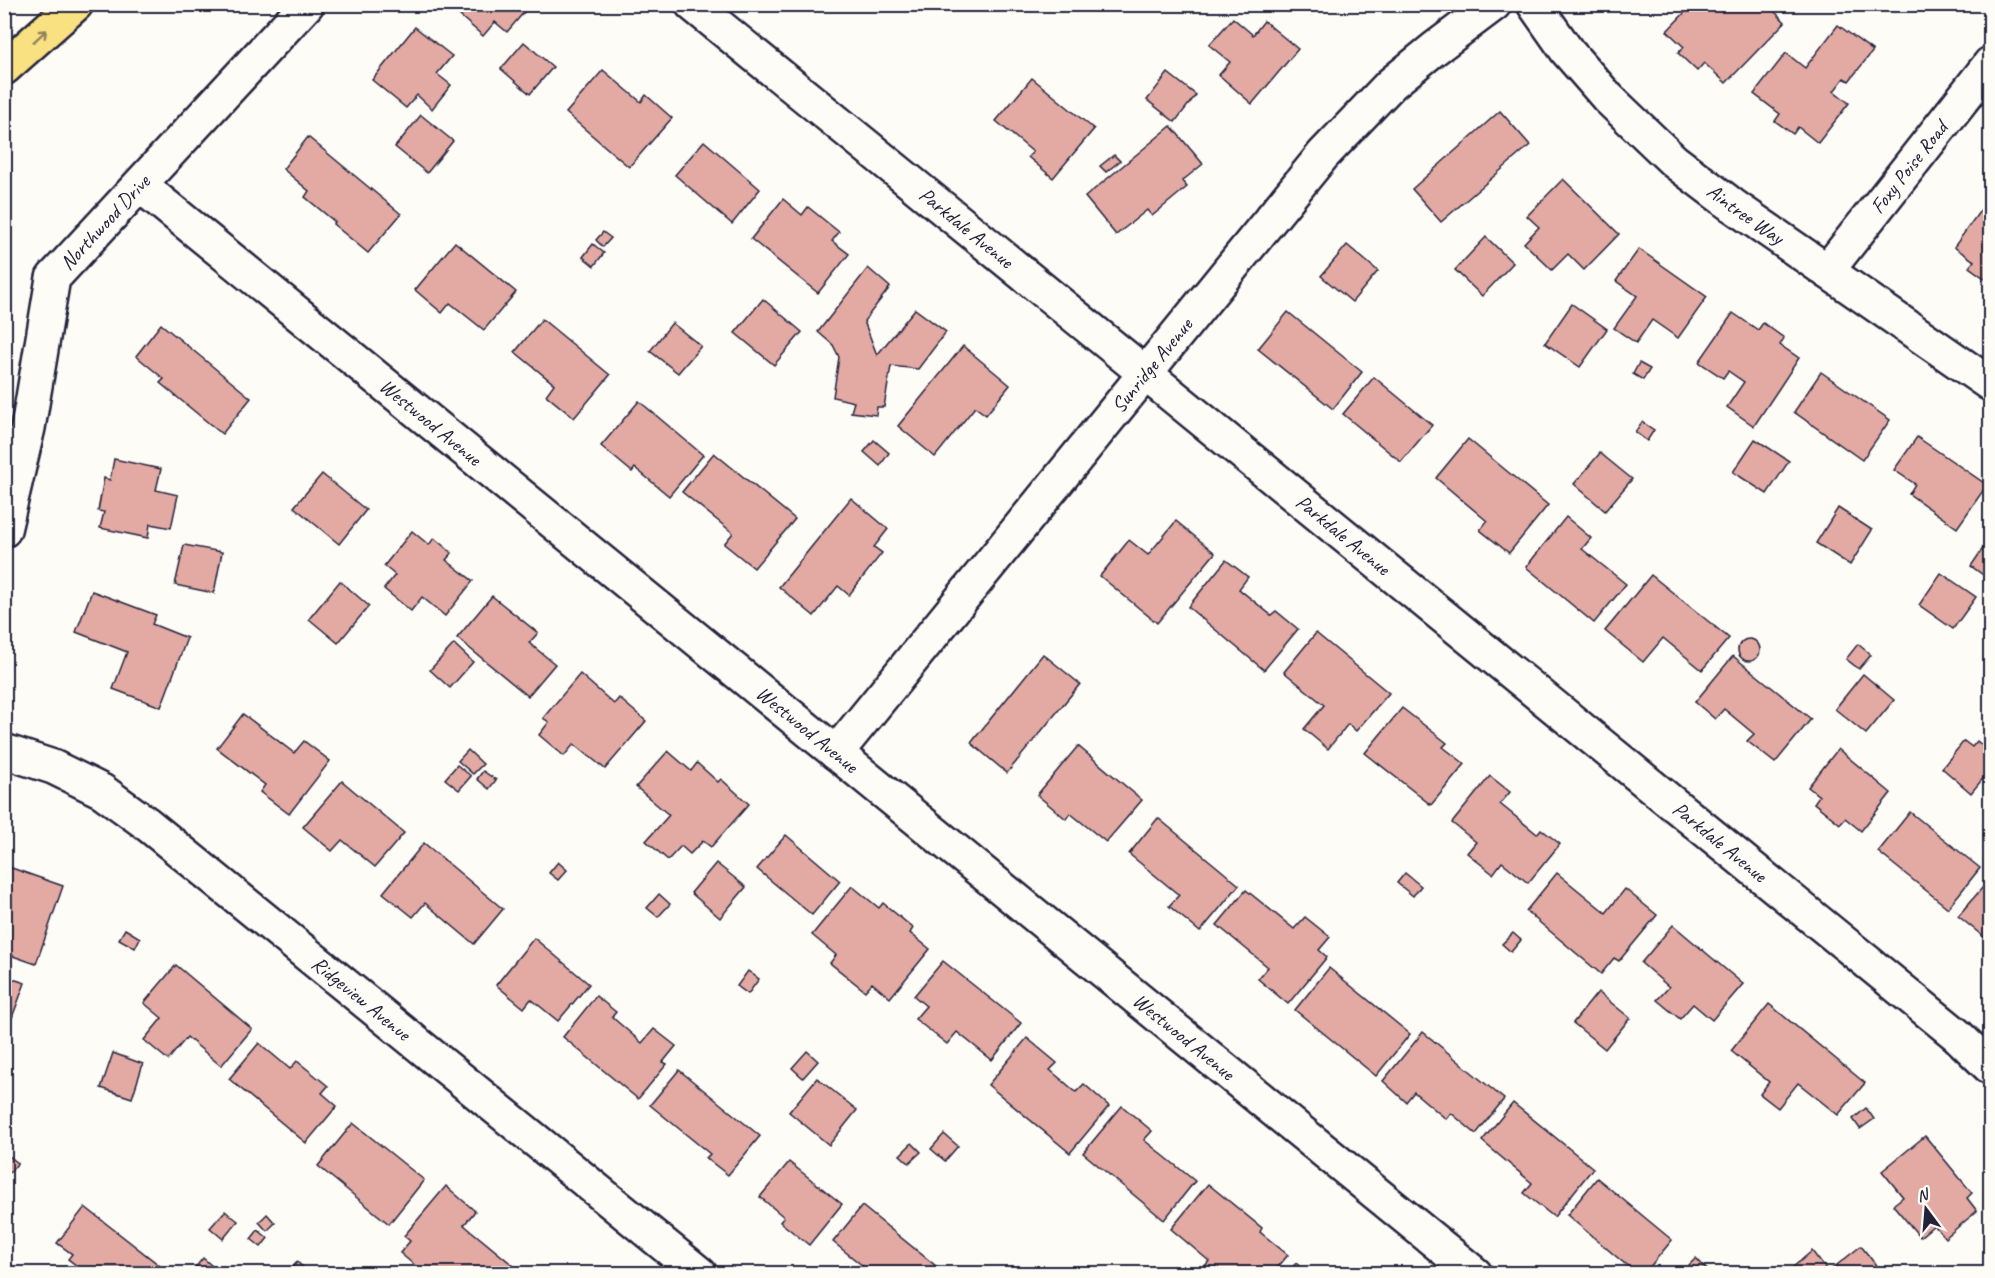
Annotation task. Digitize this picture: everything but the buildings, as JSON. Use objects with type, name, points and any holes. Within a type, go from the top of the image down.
[{"type":"highway","points":[[4,68],[76,4]]},
{"type":"street","name":"Northwood Drive","points":[[4,530],[28,428],[53,278],[307,4]]},
{"type":"street","name":"Parkdale Avenue","points":[[692,4],[1957,1035],[1990,1068]]},
{"type":"street","name":"Sunridge Avenue","points":[[836,753],[1331,147],[1391,84],[1494,4]]},
{"type":"street","name":"Aintree Way","points":[[1534,4],[1567,51],[1608,98],[1674,161],[1732,205],[1990,384]]},
{"type":"street","name":"Foxy Poise Road","points":[[1827,271],[1990,64]]},
{"type":"street","name":"Westwood Avenue","points":[[140,185],[1474,1274]]},
{"type":"street","name":"Ridgeview Avenue","points":[[4,751],[53,767],[102,791],[146,822],[700,1274]]}]
